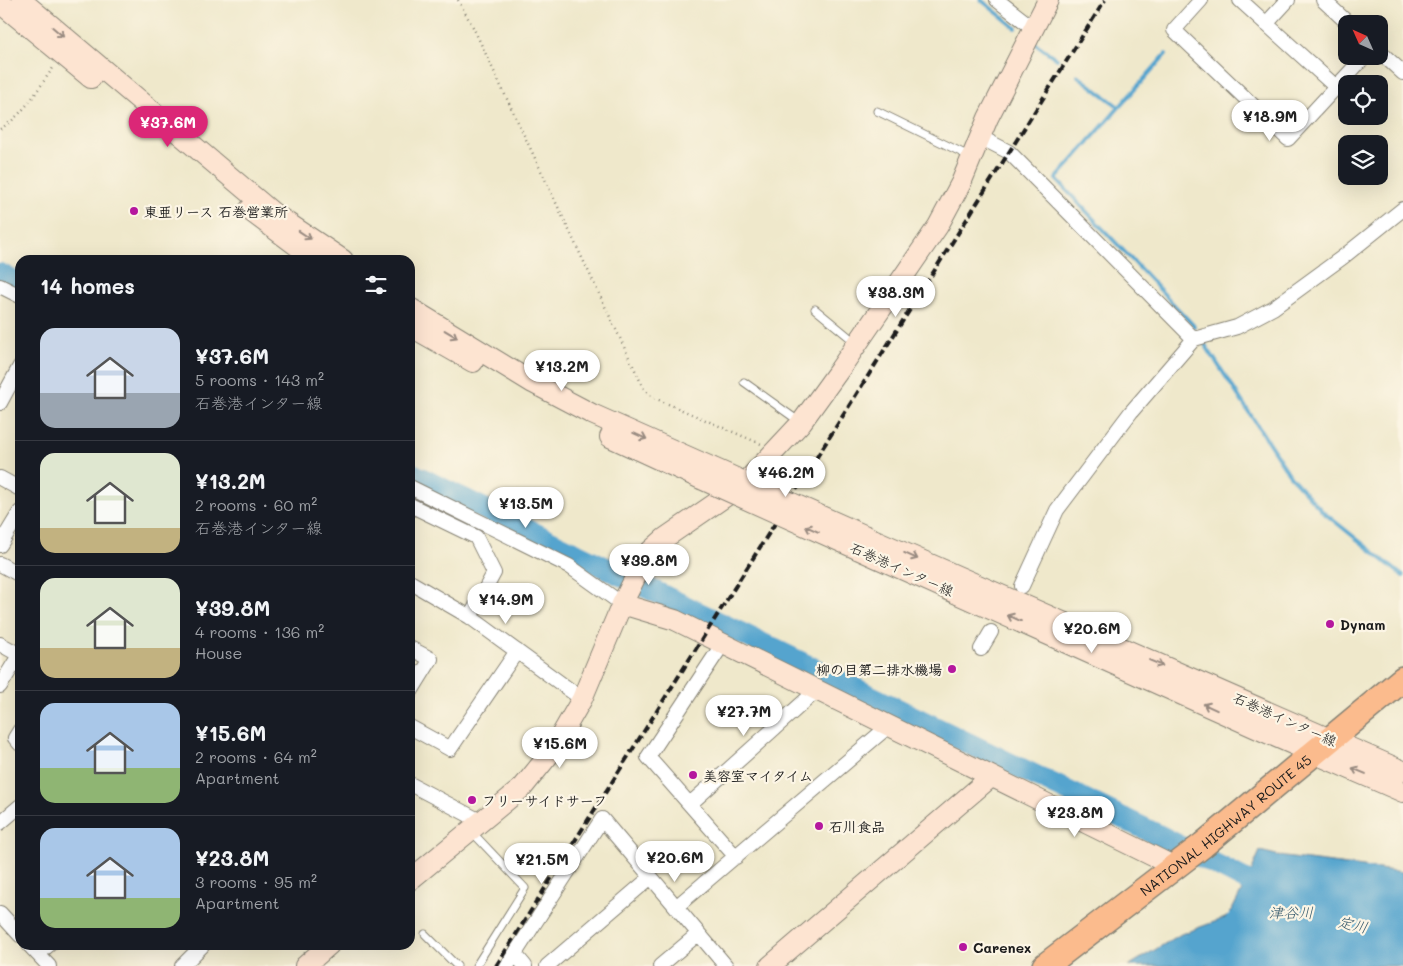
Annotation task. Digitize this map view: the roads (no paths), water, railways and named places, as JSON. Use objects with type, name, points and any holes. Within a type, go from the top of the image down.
[{"type":"highway","name":"NATIONAL HIGHWAY ROUTE 45","points":[[1045,966],[1203,845],[1324,747],[1403,679]]},
{"type":"main road","points":[[21,0],[274,213],[335,255]]},
{"type":"main road","points":[[415,876],[523,787],[552,751],[582,699],[624,599],[647,554],[665,538],[745,484],[777,451],[801,422],[938,226],[962,183],[980,137],[1048,0]]},
{"type":"main road","points":[[0,3],[268,226],[309,255]]},
{"type":"main road","name":"石巻港インター線","points":[[415,311],[533,383],[706,473]]},
{"type":"main road","name":"石巻港インター線","points":[[415,329],[582,424],[706,473],[1324,747],[1403,792]]},
{"type":"main road","points":[[624,599],[675,620],[816,691],[890,724],[990,777],[1179,864]]},
{"type":"main road","name":"石巻港インター線","points":[[1324,747],[1403,771]]},
{"type":"main road","points":[[770,966],[990,777]]},
{"type":"street","points":[[997,0],[1033,28]]},
{"type":"street","points":[[1201,0],[1174,30],[1288,139],[1357,65]]},
{"type":"street","points":[[1240,0],[1336,87]]},
{"type":"street","points":[[1266,24],[1288,0]]},
{"type":"street","points":[[1323,0],[1339,15]]},
{"type":"street","points":[[1388,60],[1403,73]]},
{"type":"street","points":[[980,137],[1008,152],[1194,339]]},
{"type":"street","points":[[1022,586],[1057,510],[1131,412],[1194,339],[1237,327],[1273,308],[1343,257],[1403,209]]},
{"type":"street","points":[[0,286],[15,294]]},
{"type":"street","points":[[0,404],[15,376]]},
{"type":"street","points":[[0,478],[15,486]]},
{"type":"street","points":[[415,490],[569,566],[624,599]]},
{"type":"street","points":[[415,508],[476,538],[494,573],[470,617]]},
{"type":"street","points":[[0,545],[15,520]]},
{"type":"street","points":[[0,564],[15,572]]},
{"type":"street","points":[[415,585],[470,617],[582,699]]},
{"type":"street","points":[[981,649],[991,632]]},
{"type":"street","points":[[0,644],[15,652]]},
{"type":"street","points":[[722,645],[648,757],[736,857]]},
{"type":"street","points":[[415,651],[431,660],[415,685]]},
{"type":"street","points":[[415,730],[450,749],[517,651]]},
{"type":"street","points":[[0,686],[15,663]]},
{"type":"street","points":[[690,804],[816,691]]},
{"type":"street","points":[[676,907],[890,724]]},
{"type":"street","points":[[415,787],[476,827]]},
{"type":"street","points":[[0,823],[15,810]]},
{"type":"street","points":[[525,966],[511,960],[602,819],[726,966]]},
{"type":"street","points":[[547,966],[651,877]]},
{"type":"street","points":[[0,913],[15,930]]},
{"type":"street","points":[[660,966],[698,934]]},
{"type":"street","points":[[34,950],[45,961]]},
{"type":"street","points":[[182,966],[198,950]]},
{"type":"lane","points":[[877,110],[972,157]]},
{"type":"lane","points":[[815,309],[857,344]]},
{"type":"lane","points":[[744,382],[801,422]]},
{"type":"lane","points":[[476,827],[525,888],[476,966]]},
{"type":"lane","points":[[425,934],[457,966]]},
{"type":"lane","points":[[45,961],[51,950]]},
{"type":"water","name":"津谷川","points":[[1260,851],[1285,857],[1403,872],[1403,966],[1128,966],[1181,934],[1225,918],[1231,912],[1242,890],[1239,887],[1245,873],[1250,874]]},
{"type":"waterway","points":[[981,0],[1016,28]]},
{"type":"waterway","points":[[1035,43],[1057,59]]},
{"type":"waterway","points":[[1166,54],[1056,179],[1194,326]]},
{"type":"waterway","points":[[1078,76],[1119,107]]},
{"type":"waterway","points":[[0,274],[15,282]]},
{"type":"waterway","points":[[1204,343],[1291,477],[1323,512],[1403,576]]},
{"type":"waterway","points":[[415,475],[1164,838],[1269,892]]},
{"type":"railway","points":[[496,966],[1105,0]]},
{"type":"place","name":"東亜リース 石巻営業所","points":[[134,211]]},
{"type":"place","name":"Dynam","points":[[1330,624]]},
{"type":"place","name":"柳の目第二排水機場","points":[[952,669]]},
{"type":"place","name":"美容室マイタイム","points":[[693,775]]},
{"type":"place","name":"フリーサイドサーフ","points":[[472,800]]},
{"type":"place","name":"石川食品","points":[[819,826]]},
{"type":"place","name":"Carenex","points":[[963,947]]},
{"type":"water label","name":"定川","points":[[1353,924]]}]
